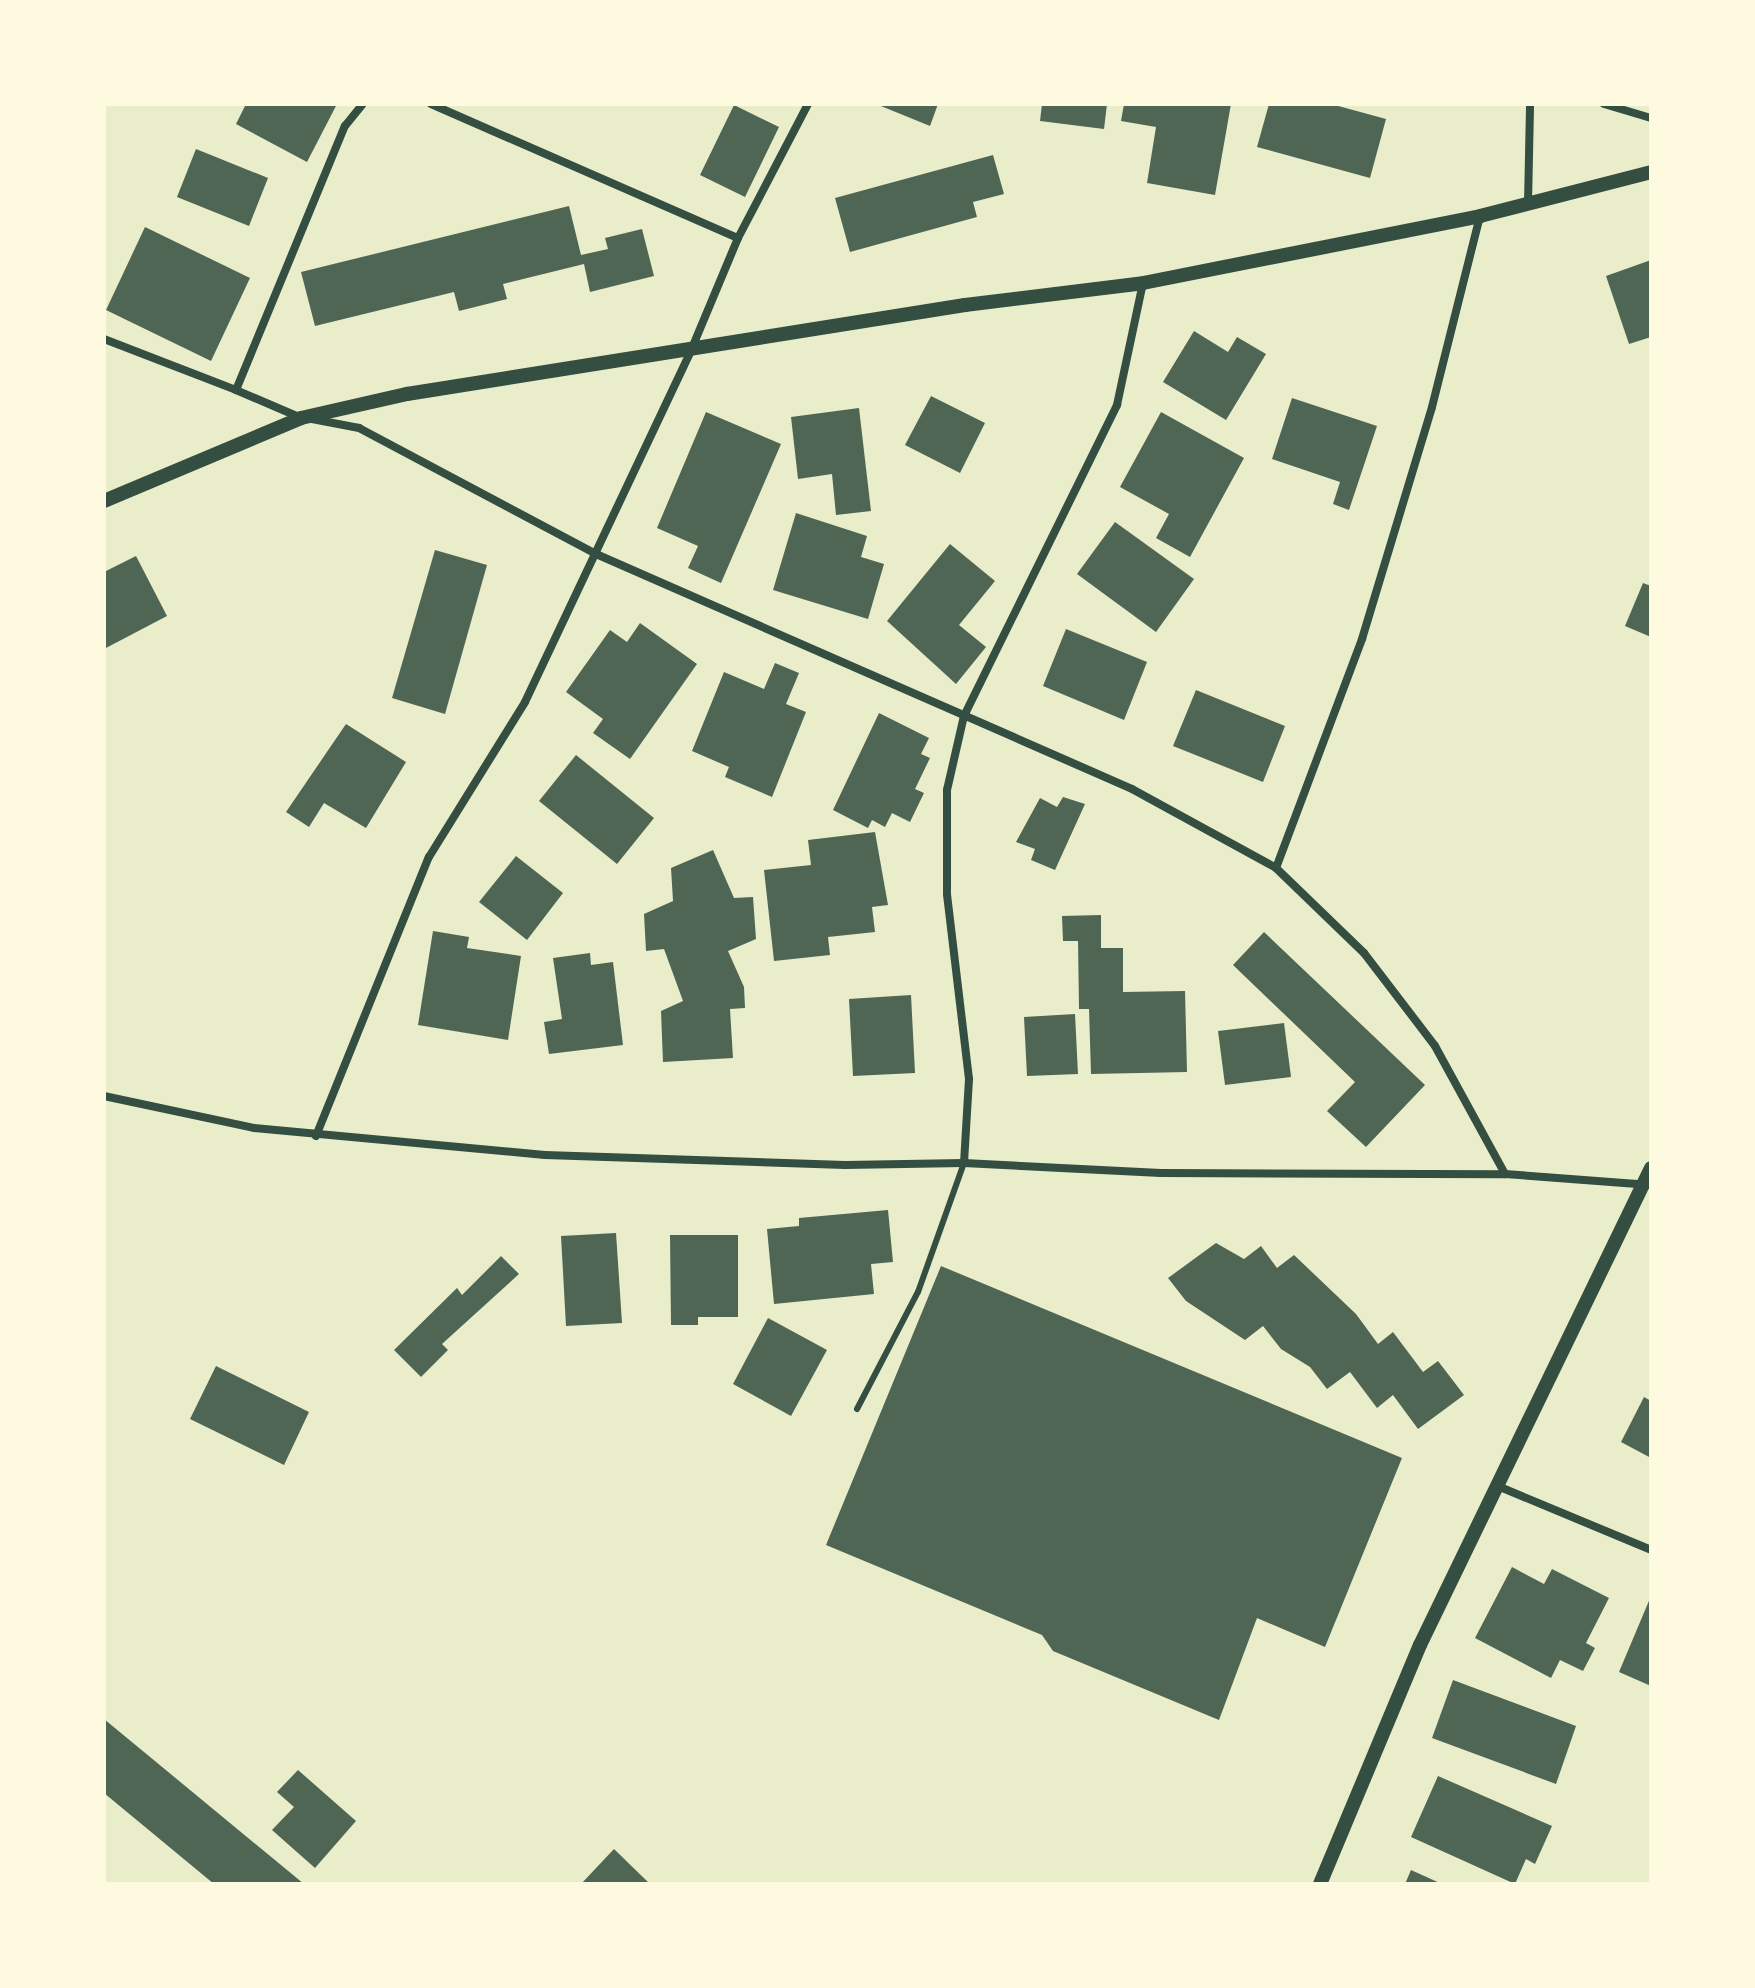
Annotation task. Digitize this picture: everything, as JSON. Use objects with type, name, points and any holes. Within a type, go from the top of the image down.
[{"type":"street","points":[[236,390],[345,126],[363,104]]},
{"type":"street","points":[[431,104],[738,238]]},
{"type":"street","points":[[316,1136],[429,857],[499,749],[596,554],[692,348],[738,238],[808,104]]},
{"type":"street","points":[[1528,203],[1530,104]]},
{"type":"street","points":[[1604,104],[1651,118]]},
{"type":"street","points":[[104,501],[301,418],[525,372],[1143,283],[1480,216],[1651,172]]},
{"type":"street","points":[[1276,868],[1362,639],[1432,407],[1480,216]]},
{"type":"street","points":[[964,1163],[969,1079],[944,847],[947,790],[964,716],[1117,405],[1143,283]]},
{"type":"street","points":[[104,339],[301,418],[359,428],[596,554],[872,671],[964,716],[1132,789],[1276,868],[1364,953],[1435,1046],[1505,1174]]},
{"type":"street","points":[[104,1096],[316,1136],[545,1155],[845,1165],[964,1163],[1161,1173],[1505,1174],[1646,1185]]},
{"type":"street","points":[[1320,1884],[1420,1645],[1500,1487],[1646,1185],[1651,1168]]},
{"type":"street","points":[[1500,1487],[1651,1550]]},
{"type":"lane","points":[[857,1409],[918,1292],[964,1163]]},
{"type":"building","points":[[246,104],[337,104],[307,162],[236,124]]},
{"type":"building","points":[[876,104],[938,104],[930,126]]},
{"type":"building","points":[[1042,104],[1107,104],[1104,129],[1040,121]]},
{"type":"building","points":[[1124,104],[1231,104],[1215,195],[1147,183],[1156,127],[1121,121]]},
{"type":"building","points":[[1269,104],[1331,104],[1386,119],[1370,178],[1257,147]]},
{"type":"building","points":[[734,105],[779,127],[745,197],[700,175]]},
{"type":"building","points":[[196,149],[268,178],[249,226],[177,197]]},
{"type":"building","points":[[993,155],[1004,194],[973,202],[977,217],[850,252],[835,198]]},
{"type":"building","points":[[569,206],[581,255],[608,249],[605,238],[642,229],[654,276],[590,292],[584,264],[503,284],[507,299],[459,311],[454,292],[315,326],[301,272]]},
{"type":"building","points":[[145,227],[250,278],[211,361],[106,310]]},
{"type":"building","points":[[1651,260],[1651,337],[1629,344],[1606,276]]},
{"type":"building","points":[[1194,331],[1228,352],[1237,337],[1266,354],[1226,420],[1163,382]]},
{"type":"building","points":[[931,396],[985,423],[960,473],[905,445]]},
{"type":"building","points":[[1292,398],[1377,426],[1349,510],[1333,504],[1340,482],[1272,459]]},
{"type":"building","points":[[859,408],[871,511],[836,515],[832,474],[798,479],[791,417]]},
{"type":"building","points":[[706,412],[781,444],[721,583],[688,568],[698,546],[657,528]]},
{"type":"building","points":[[1161,412],[1244,458],[1190,557],[1156,538],[1169,514],[1120,487]]},
{"type":"building","points":[[796,513],[867,536],[861,557],[884,564],[868,619],[773,590]]},
{"type":"building","points":[[1115,522],[1194,579],[1156,632],[1077,574]]},
{"type":"building","points":[[950,544],[995,581],[959,625],[986,647],[956,684],[887,621]]},
{"type":"building","points":[[435,550],[487,565],[445,714],[392,698]]},
{"type":"building","points":[[136,556],[167,616],[104,649],[104,572]]},
{"type":"building","points":[[1643,583],[1651,586],[1651,637],[1625,626]]},
{"type":"building","points":[[640,623],[697,664],[630,759],[593,733],[603,719],[566,692],[610,630],[627,642]]},
{"type":"building","points":[[1066,629],[1147,662],[1124,720],[1043,686]]},
{"type":"building","points":[[775,663],[799,673],[786,704],[806,712],[772,797],[725,777],[729,767],[692,751],[724,672],[764,689]]},
{"type":"building","points":[[1196,690],[1285,726],[1263,782],[1173,746]]},
{"type":"building","points":[[879,713],[929,738],[921,754],[930,758],[915,789],[924,793],[910,822],[892,813],[885,827],[872,820],[868,828],[833,810]]},
{"type":"building","points":[[346,724],[406,762],[366,828],[324,803],[309,827],[286,812]]},
{"type":"building","points":[[576,755],[654,818],[617,864],[539,801]]},
{"type":"building","points":[[1063,797],[1085,804],[1055,870],[1031,860],[1035,849],[1016,842],[1040,798],[1057,807]]},
{"type":"building","points":[[875,832],[888,905],[872,907],[875,932],[828,937],[830,955],[774,961],[764,870],[811,865],[808,840]]},
{"type":"building","points":[[713,850],[734,898],[753,897],[756,939],[728,951],[744,987],[745,1008],[730,1009],[733,1058],[663,1062],[661,1011],[683,1001],[664,949],[646,951],[644,914],[673,901],[671,868]]},
{"type":"building","points":[[516,856],[563,893],[527,940],[479,902]]},
{"type":"building","points":[[1101,915],[1101,948],[1123,948],[1123,992],[1185,991],[1187,1072],[1091,1074],[1089,1009],[1079,1009],[1078,941],[1063,941],[1062,916]]},
{"type":"building","points":[[433,931],[469,937],[467,948],[521,956],[508,1040],[418,1025]]},
{"type":"building","points":[[1264,932],[1425,1085],[1366,1147],[1327,1111],[1355,1082],[1233,965]]},
{"type":"building","points":[[590,953],[591,965],[613,962],[623,1045],[549,1054],[544,1022],[562,1019],[553,958]]},
{"type":"building","points":[[911,995],[915,1073],[853,1076],[849,999]]},
{"type":"building","points":[[1075,1014],[1078,1074],[1027,1076],[1024,1017]]},
{"type":"building","points":[[1284,1023],[1291,1077],[1225,1085],[1218,1031]]},
{"type":"building","points":[[888,1210],[893,1262],[871,1264],[874,1294],[774,1304],[767,1229],[799,1226],[799,1218]]},
{"type":"building","points":[[616,1233],[622,1323],[566,1326],[561,1236]]},
{"type":"building","points":[[670,1235],[738,1235],[738,1317],[698,1317],[698,1325],[671,1325]]},
{"type":"building","points":[[1216,1243],[1244,1259],[1261,1246],[1277,1268],[1294,1255],[1356,1314],[1378,1344],[1393,1332],[1423,1372],[1438,1361],[1464,1395],[1418,1429],[1393,1395],[1377,1408],[1350,1372],[1327,1389],[1310,1367],[1281,1349],[1263,1326],[1245,1340],[1186,1301],[1168,1278]]},
{"type":"building","points":[[501,1256],[519,1274],[442,1344],[448,1350],[421,1377],[394,1350],[457,1288],[462,1295]]},
{"type":"building","points":[[941,1266],[1402,1458],[1325,1647],[1257,1618],[1219,1720],[1053,1651],[1042,1635],[826,1545]]},
{"type":"building","points":[[768,1318],[827,1350],[791,1416],[733,1384]]},
{"type":"building","points":[[216,1366],[309,1412],[284,1465],[190,1419]]},
{"type":"building","points":[[1644,1397],[1651,1401],[1651,1458],[1621,1442]]},
{"type":"building","points":[[1512,1567],[1544,1584],[1552,1569],[1609,1598],[1586,1643],[1595,1648],[1583,1671],[1560,1660],[1551,1678],[1475,1638]]},
{"type":"building","points":[[1651,1596],[1651,1686],[1619,1672]]},
{"type":"building","points":[[1453,1680],[1576,1726],[1556,1784],[1432,1738]]},
{"type":"building","points":[[104,1719],[304,1884],[214,1884],[104,1793]]},
{"type":"building","points":[[298,1770],[356,1821],[315,1868],[272,1830],[294,1807],[277,1792]]},
{"type":"building","points":[[1438,1776],[1552,1826],[1535,1864],[1526,1859],[1515,1884],[1411,1837]]},
{"type":"building","points":[[614,1849],[650,1884],[581,1884]]},
{"type":"building","points":[[1411,1870],[1442,1884],[1405,1884]]}]
